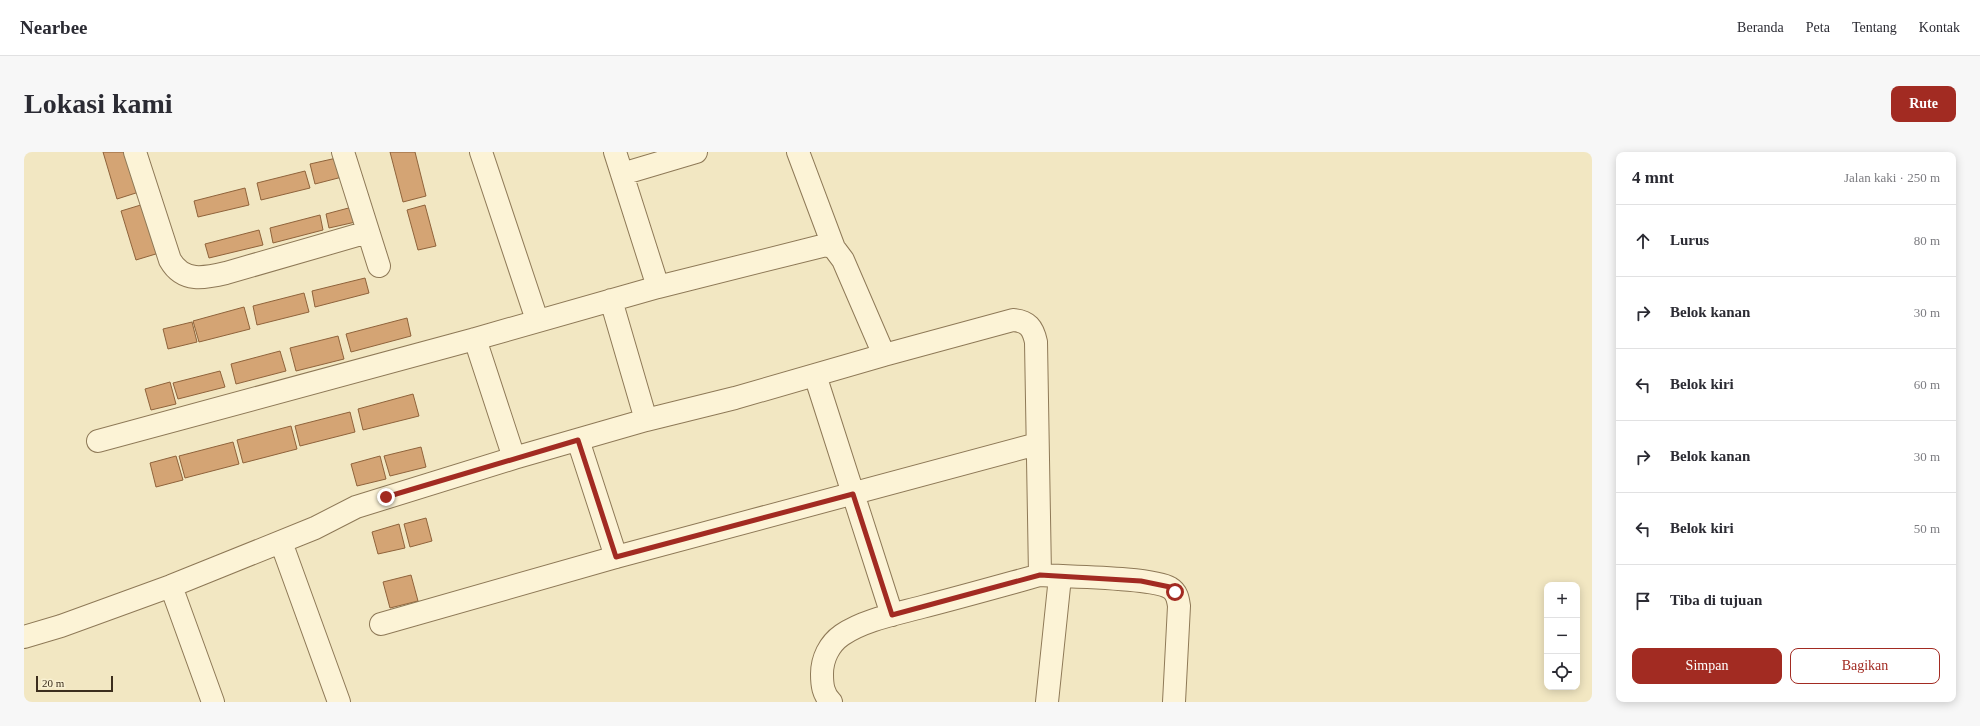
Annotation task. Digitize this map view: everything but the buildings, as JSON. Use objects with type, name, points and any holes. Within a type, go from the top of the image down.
[{"type":"street","points":[[135,152],[170,260],[174,268],[182,274],[193,278],[205,278],[226,274],[368,232]]},
{"type":"street","points":[[343,152],[379,266]]},
{"type":"street","points":[[481,152],[537,320]]},
{"type":"street","points":[[615,152],[658,287]]},
{"type":"street","points":[[622,174],[696,152]]},
{"type":"street","points":[[798,152],[834,248],[843,260],[884,355]]},
{"type":"street","points":[[98,440],[475,339],[537,320],[658,287],[820,246],[826,245],[834,248]]},
{"type":"street","points":[[611,300],[646,420]]},
{"type":"street","points":[[24,637],[61,626],[171,586],[315,528],[356,507],[514,458],[646,420],[735,398],[1013,320],[1025,322],[1034,333],[1036,342],[1037,444],[1050,576],[1047,702]]},
{"type":"street","points":[[475,339],[514,458]]},
{"type":"street","points":[[815,375],[892,615]]},
{"type":"street","points":[[578,440],[616,557]]},
{"type":"street","points":[[381,624],[616,557],[1037,444]]},
{"type":"street","points":[[281,542],[339,702]]},
{"type":"street","points":[[831,702],[826,698],[822,687],[824,657],[829,648],[840,636],[855,628],[892,615],[1050,576],[1141,581],[1170,587],[1175,592],[1179,606],[1174,702]]},
{"type":"street","points":[[171,586],[213,702]]},
{"type":"route","points":[[386,497],[578,440],[616,557],[853,494],[892,615],[1040,575],[1141,581],[1170,587],[1175,592]]}]
